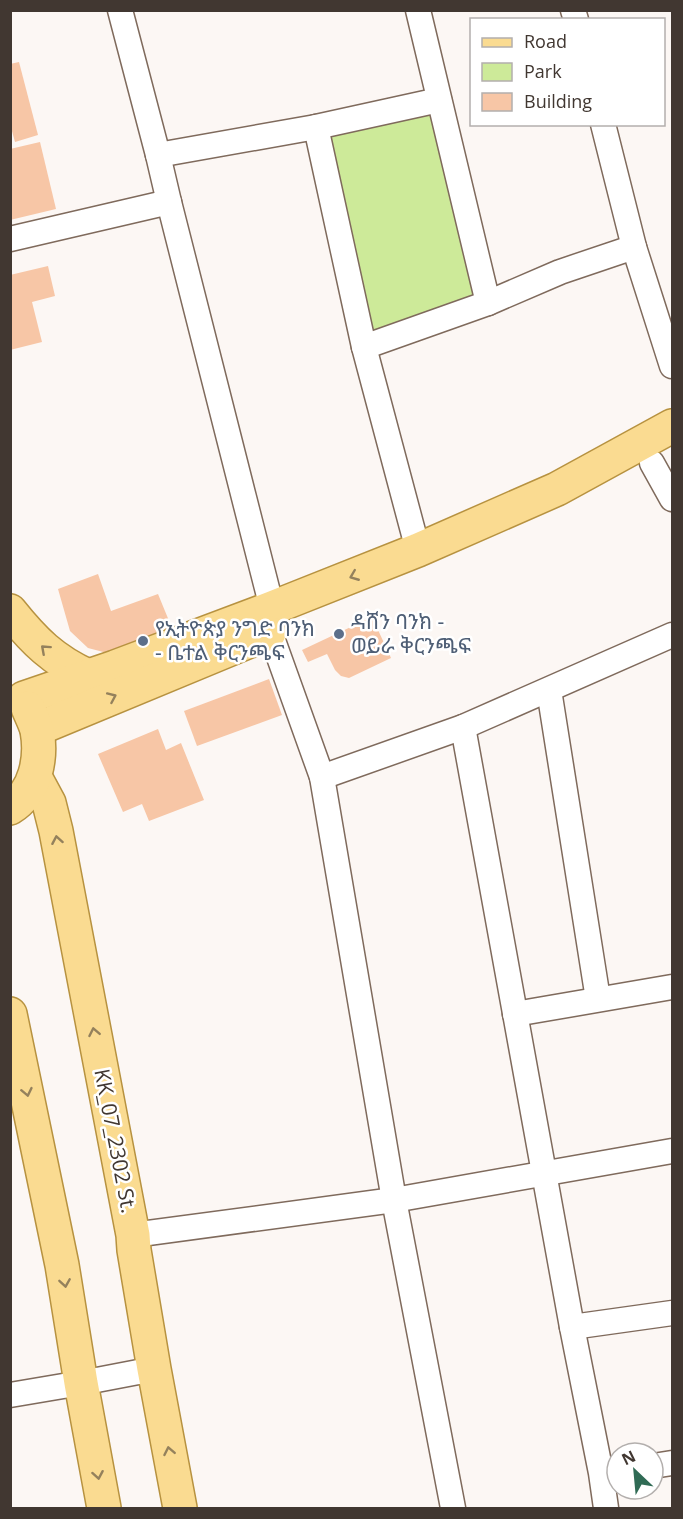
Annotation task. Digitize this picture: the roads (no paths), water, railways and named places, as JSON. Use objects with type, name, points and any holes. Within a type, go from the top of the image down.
[{"type":"main road","points":[[37,729],[120,693],[418,550],[557,489],[672,426]]},
{"type":"main road","points":[[42,790],[37,729],[17,690],[88,676],[271,620],[463,552],[662,456]]},
{"type":"main road","points":[[10,611],[48,653],[68,667],[88,676]]},
{"type":"main road","points":[[42,790],[58,742],[81,711]]},
{"type":"main road","points":[[10,807],[22,798],[42,790]]},
{"type":"main road","name":"KK_07_2302 St.","points":[[42,790],[56,831],[133,1235],[154,1369],[180,1509]]},
{"type":"main road","points":[[10,1014],[62,1265],[104,1509]]},
{"type":"street","points":[[120,10],[158,155],[271,620],[322,777],[394,1200],[453,1509]]},
{"type":"street","points":[[418,10],[488,303]]},
{"type":"street","points":[[158,155],[316,127],[439,100]]},
{"type":"street","points":[[604,126],[634,247],[672,366]]},
{"type":"street","points":[[316,127],[364,347],[418,550]]},
{"type":"street","points":[[10,239],[169,202]]},
{"type":"street","points":[[364,347],[488,303],[560,272],[634,247]]},
{"type":"street","points":[[662,456],[672,500]]},
{"type":"street","points":[[322,777],[463,727],[672,635]]},
{"type":"street","points":[[549,690],[598,999]]},
{"type":"street","points":[[463,727],[572,1327],[605,1456]]},
{"type":"street","points":[[515,1014],[672,987]]},
{"type":"street","points":[[133,1235],[394,1200],[672,1151]]},
{"type":"street","points":[[572,1327],[672,1313]]},
{"type":"street","points":[[10,1395],[154,1369]]},
{"type":"place","name":"ዳሸን ባንክ - ወይራ ቅርንጫፍ","points":[[339,634]]},
{"type":"place","name":"የኢትዮጵያ ንግድ ባንክ - ቤተል ቅርንጫፍ","points":[[143,641]]}]
